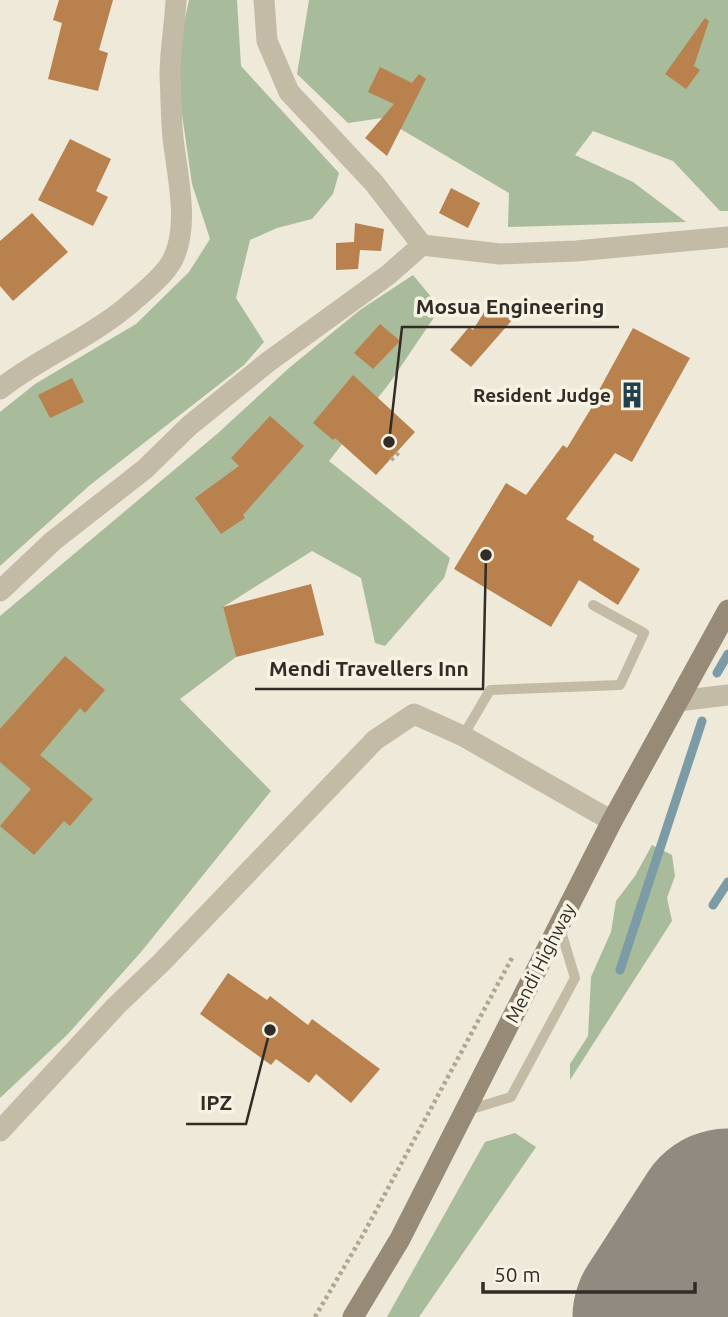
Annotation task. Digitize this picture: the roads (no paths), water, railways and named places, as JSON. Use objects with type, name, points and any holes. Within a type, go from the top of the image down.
[{"type":"main road","name":"Mendi Highway","points":[[353,1317],[400,1239],[612,821],[728,610]]},
{"type":"street","points":[[0,389],[81,340],[122,310],[150,286],[173,260],[179,239],[181,196],[173,136],[170,72],[176,0]]},
{"type":"street","points":[[264,0],[267,41],[289,92],[374,183],[422,245],[500,254],[576,251],[728,237]]},
{"type":"street","points":[[0,591],[53,541],[145,469],[189,426],[268,362],[388,275],[422,245]]},
{"type":"street","points":[[678,701],[728,695]]},
{"type":"street","points":[[0,1131],[116,1006],[162,962],[375,740],[414,714],[463,736],[612,821]]},
{"type":"lane","points":[[463,736],[490,690],[620,685],[644,633],[593,605]]},
{"type":"lane","points":[[465,1111],[511,1097],[575,978],[559,926]]},
{"type":"waterway","points":[[717,673],[728,654]]},
{"type":"waterway","points":[[620,970],[702,721]]},
{"type":"waterway","points":[[713,905],[728,882]]},
{"type":"place","name":"Resident Judge","points":[[632,395]]},
{"type":"place","name":"Mosua Engineering","points":[[389,442]]},
{"type":"place","name":"Mendi Travellers Inn","points":[[486,555]]},
{"type":"place","name":"IPZ","points":[[270,1030]]}]
